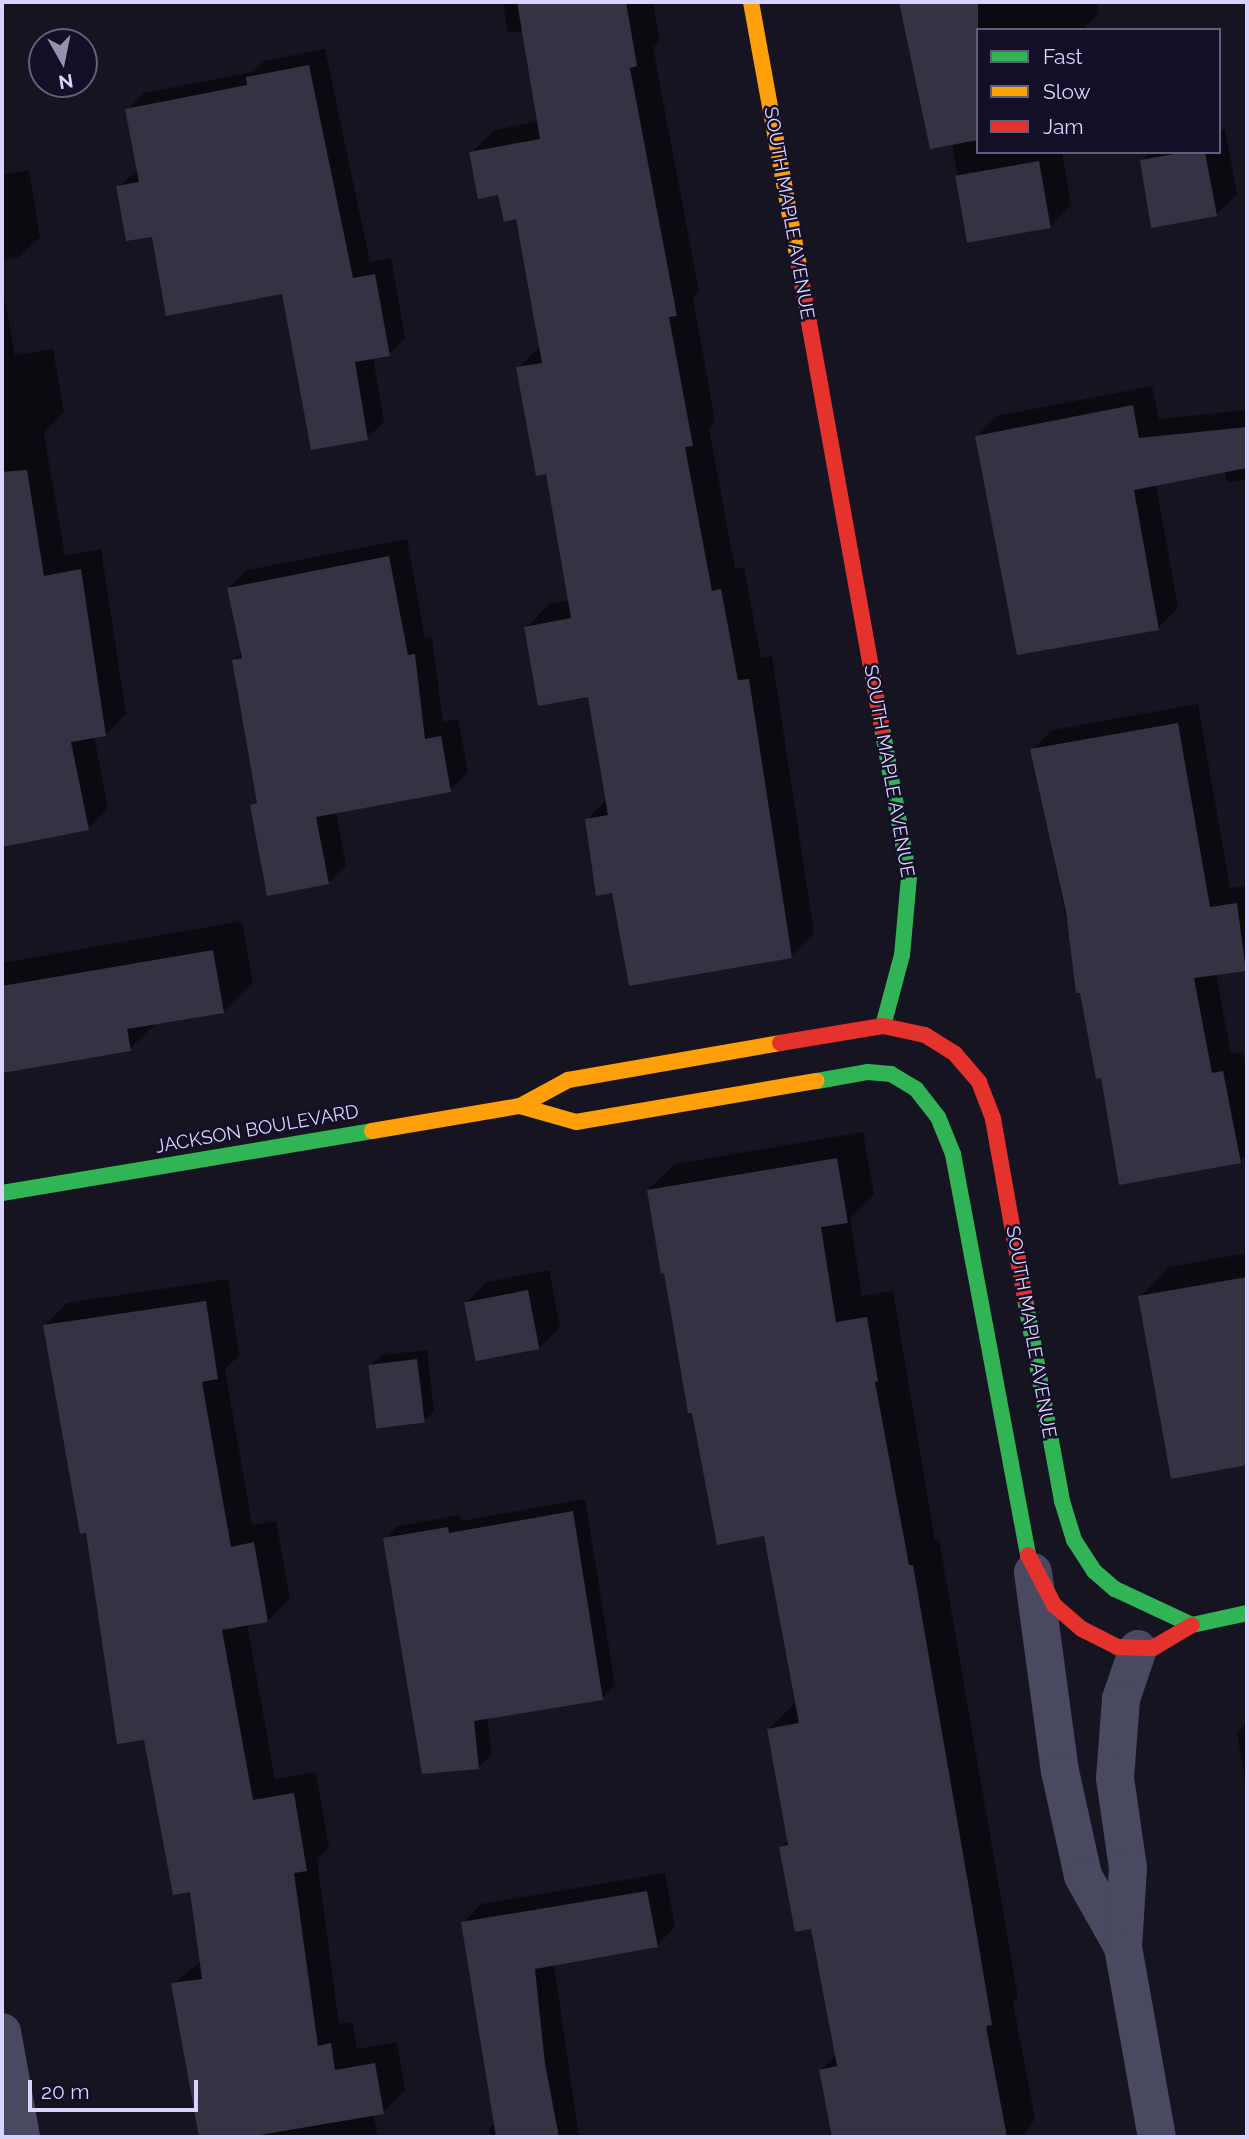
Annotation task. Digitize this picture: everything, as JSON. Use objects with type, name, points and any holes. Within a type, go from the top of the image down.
[{"type":"street","name":"SOUTH MAPLE AVENUE","points":[[751,2],[909,877],[902,954],[883,1026],[925,1035],[956,1055],[979,1083],[993,1119],[1062,1501],[1074,1540],[1094,1570],[1115,1589],[1192,1625]]},
{"type":"street","name":"JACKSON BOULEVARD","points":[[2,1193],[520,1106],[568,1080],[883,1026]]},
{"type":"street","name":"JACKSON BOULEVARD","points":[[520,1106],[576,1122],[868,1072],[891,1074],[916,1088],[938,1117],[953,1154],[1022,1535],[1033,1572]]},
{"type":"street","points":[[1033,1572],[1054,1605],[1082,1629],[1117,1647],[1153,1647],[1192,1625],[1247,1613]]},
{"type":"street","points":[[1033,1572],[1060,1772],[1083,1876],[1123,1947]]},
{"type":"street","points":[[1138,1649],[1121,1699],[1115,1778],[1128,1868],[1123,1947],[1157,2137]]},
{"type":"street","points":[[2,2032],[21,2137]]},
{"type":"building","points":[[517,2],[626,2],[637,66],[630,68],[677,316],[669,317],[693,446],[685,447],[712,591],[721,589],[738,680],[749,679],[792,958],[629,986],[612,893],[596,896],[585,819],[608,815],[588,697],[538,706],[524,627],[571,618],[546,474],[536,476],[516,367],[542,363],[516,219],[504,222],[498,195],[478,199],[469,152],[540,139]]},
{"type":"building","points":[[899,2],[978,2],[976,140],[930,149]]},
{"type":"building","points":[[309,65],[353,278],[375,274],[390,356],[355,362],[368,440],[311,450],[282,294],[166,316],[152,237],[126,241],[116,186],[139,182],[125,109],[247,85],[246,77]]},
{"type":"building","points":[[1174,154],[1205,154],[1217,216],[1151,228],[1140,160]]},
{"type":"building","points":[[1039,161],[1051,228],[967,243],[955,176]]},
{"type":"building","points":[[1133,405],[1139,438],[1247,427],[1247,468],[1134,490],[1159,630],[1017,655],[975,436]]},
{"type":"building","points":[[27,470],[44,576],[81,569],[106,736],[71,742],[89,830],[2,847],[2,472]]},
{"type":"building","points":[[389,556],[408,655],[415,654],[425,739],[441,736],[451,792],[316,817],[329,884],[267,896],[250,805],[257,803],[232,660],[242,658],[227,588]]},
{"type":"building","points":[[1178,723],[1210,907],[1237,903],[1246,971],[1194,978],[1212,1073],[1223,1071],[1241,1163],[1119,1185],[1101,1078],[1096,1079],[1080,993],[1076,993],[1066,912],[1030,749]]},
{"type":"building","points":[[213,950],[224,1013],[127,1029],[131,1051],[2,1073],[2,986]]},
{"type":"building","points":[[837,1158],[848,1223],[821,1227],[836,1322],[867,1317],[878,1381],[875,1382],[909,1565],[913,1565],[971,1900],[992,2025],[986,2026],[1007,2137],[832,2137],[819,2070],[837,2066],[811,1929],[795,1932],[779,1847],[788,1845],[767,1729],[799,1723],[764,1536],[717,1545],[692,1413],[688,1413],[664,1273],[661,1274],[647,1190]]},
{"type":"building","points":[[1247,1277],[1247,1465],[1171,1479],[1138,1296]]},
{"type":"building","points":[[528,1290],[539,1349],[476,1361],[464,1302]]},
{"type":"building","points":[[206,1301],[218,1379],[202,1382],[231,1547],[254,1542],[268,1622],[222,1630],[253,1800],[294,1793],[307,1871],[294,1873],[318,2046],[331,2043],[335,2070],[375,2063],[384,2114],[248,2137],[199,2137],[171,1983],[202,1979],[190,1892],[173,1895],[144,1740],[117,1744],[86,1533],[80,1534],[43,1325]]},
{"type":"building","points":[[417,1359],[425,1423],[376,1428],[368,1365]]},
{"type":"building","points":[[573,1511],[603,1700],[474,1721],[479,1769],[422,1774],[383,1538],[448,1527],[449,1533]]},
{"type":"building","points":[[647,1891],[658,1947],[535,1969],[545,2064],[559,2137],[496,2137],[461,1922]]},
{"type":"traffic: fast","points":[[882,728],[909,877],[902,955],[883,1026]]},
{"type":"traffic: fast","points":[[817,1081],[868,1072],[891,1074],[916,1089],[938,1117],[953,1154],[1028,1555]]},
{"type":"traffic: fast","points":[[2,1193],[372,1131]]},
{"type":"traffic: fast","points":[[1025,1299],[1062,1501],[1074,1540],[1094,1571],[1115,1589],[1192,1625],[1247,1613]]},
{"type":"traffic: slow","points":[[751,2],[799,267]]},
{"type":"traffic: slow","points":[[372,1131],[520,1106],[568,1080],[780,1043]]},
{"type":"traffic: slow","points":[[520,1106],[576,1122],[817,1081]]},
{"type":"traffic: jam","points":[[799,267],[882,728]]},
{"type":"traffic: jam","points":[[780,1043],[883,1026],[925,1035],[955,1054],[979,1082],[993,1119],[1025,1299]]},
{"type":"traffic: jam","points":[[1028,1555],[1054,1605],[1082,1629],[1117,1647],[1153,1648],[1192,1625]]}]
